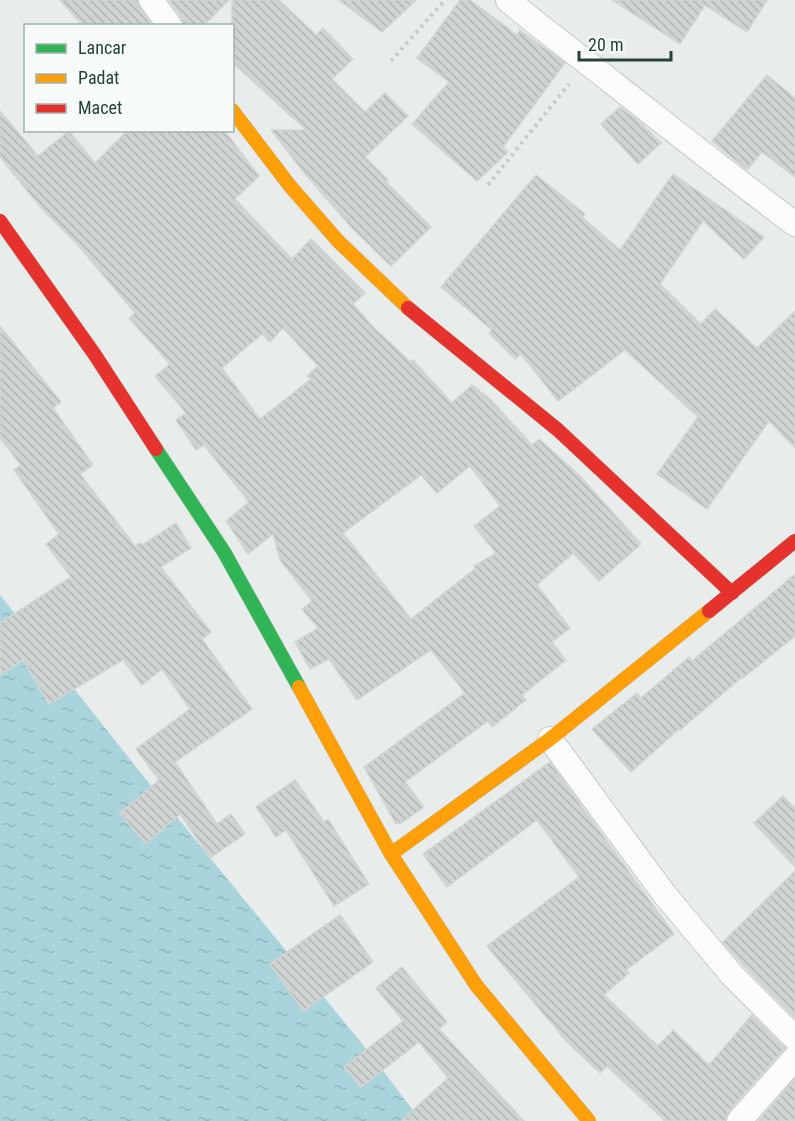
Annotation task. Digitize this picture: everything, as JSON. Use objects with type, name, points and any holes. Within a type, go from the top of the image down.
[{"type":"main road","points":[[234,113],[290,186],[338,241],[411,312],[558,430],[732,593]]},
{"type":"main road","points":[[0,221],[95,355],[224,552],[391,854],[476,985],[589,1121]]},
{"type":"main road","points":[[391,854],[550,739],[795,541]]},
{"type":"street","points":[[151,0],[169,24]]},
{"type":"street","points":[[508,0],[537,26],[586,62],[690,146],[795,224]]},
{"type":"street","points":[[550,739],[665,895],[732,975],[795,1038]]},
{"type":"street","points":[[739,1121],[795,1058]]},
{"type":"path","points":[[391,61],[445,0]]},
{"type":"path","points":[[488,185],[586,62]]},
{"type":"water","points":[[0,595],[140,772],[372,1056],[421,1121],[0,1121]]},
{"type":"building","points":[[60,0],[137,0],[151,24],[81,24]]},
{"type":"building","points":[[169,0],[229,0],[205,24],[184,24],[182,18]]},
{"type":"building","points":[[232,0],[279,0],[316,35],[323,28],[353,59],[332,79],[365,112],[385,93],[408,116],[365,157],[388,180],[386,182],[431,227],[391,266],[352,228],[305,174],[271,130],[306,130],[234,64],[234,24],[232,24]]},
{"type":"building","points":[[339,0],[416,0],[382,32]]},
{"type":"building","points":[[460,0],[470,0],[517,35],[520,30],[565,63],[503,147],[508,152],[477,181],[412,124],[449,82],[417,58]]},
{"type":"building","points":[[612,0],[767,0],[747,32],[705,5],[680,44]]},
{"type":"building","points":[[767,75],[795,98],[795,177],[762,152],[747,170],[712,141]]},
{"type":"building","points":[[620,107],[661,143],[638,164],[601,124]]},
{"type":"building","points":[[0,111],[38,156],[70,132],[95,163],[126,132],[226,132],[259,176],[235,199],[292,259],[311,239],[365,293],[353,304],[374,328],[411,362],[413,360],[452,403],[472,385],[491,400],[532,445],[539,439],[580,476],[641,544],[599,581],[573,553],[537,585],[570,628],[552,642],[566,660],[522,695],[526,700],[492,727],[488,721],[405,782],[424,807],[400,824],[398,822],[396,824],[364,767],[465,693],[431,650],[357,700],[329,659],[310,669],[295,642],[318,628],[302,609],[312,601],[280,560],[273,534],[248,554],[226,521],[249,502],[204,445],[196,450],[176,420],[186,413],[155,376],[170,364],[129,318],[135,313],[77,244],[42,209],[0,157]],"holes":[[[283,328],[318,366],[307,376],[311,379],[260,419],[222,368],[262,334],[270,342]],[[470,466],[500,506],[474,526],[496,553],[474,566],[476,568],[411,619],[343,533],[421,475],[437,493]]]},
{"type":"building","points":[[673,174],[764,237],[744,259],[703,221],[660,284],[701,324],[715,309],[757,348],[795,311],[795,448],[769,421],[707,509],[657,474],[698,417],[625,350],[558,401],[521,354],[515,359],[489,333],[492,330],[441,287],[536,175],[585,214],[582,217],[620,250]]},
{"type":"building","points":[[0,326],[61,402],[53,408],[93,465],[80,474],[135,546],[140,543],[142,545],[176,523],[191,548],[161,567],[211,632],[202,639],[252,709],[175,762],[217,824],[231,814],[245,834],[210,858],[180,814],[146,844],[120,813],[159,780],[136,749],[190,709],[162,669],[142,685],[123,660],[49,704],[23,660],[0,675],[0,623],[71,577],[46,544],[59,534],[14,470],[21,465],[0,438]]},
{"type":"building","points":[[795,574],[795,636],[679,729],[631,772],[592,729],[637,693],[641,698],[689,657],[692,661]]},
{"type":"building","points":[[550,762],[674,934],[626,970],[629,973],[604,995],[658,1046],[673,1030],[709,1065],[752,1015],[785,1048],[728,1112],[725,1121],[665,1121],[607,1066],[600,1073],[567,1042],[487,946],[579,877],[537,820],[447,887],[423,854]]},
{"type":"building","points":[[295,780],[324,822],[328,819],[369,884],[334,906],[286,830],[276,837],[256,807]]},
{"type":"building","points":[[783,796],[795,808],[795,867],[754,823]]},
{"type":"building","points":[[795,871],[795,1018],[723,942]]},
{"type":"building","points":[[340,915],[373,962],[303,1011],[270,964]]},
{"type":"building","points":[[402,967],[447,1022],[439,1029],[524,1121],[401,1121],[448,1078],[419,1042],[361,1087],[344,1067],[403,1021],[376,988]]},
{"type":"building","points":[[795,1079],[795,1121],[758,1121]]},
{"type":"traffic: fast","points":[[156,449],[224,552],[299,687]]},
{"type":"traffic: slow","points":[[234,113],[290,186],[338,241],[408,308]]},
{"type":"traffic: slow","points":[[391,854],[550,739],[709,611]]},
{"type":"traffic: slow","points":[[299,687],[391,854],[476,985],[589,1121]]},
{"type":"traffic: jam","points":[[0,221],[95,355],[156,449]]},
{"type":"traffic: jam","points":[[408,308],[558,430],[732,593]]},
{"type":"traffic: jam","points":[[709,611],[795,541]]}]
